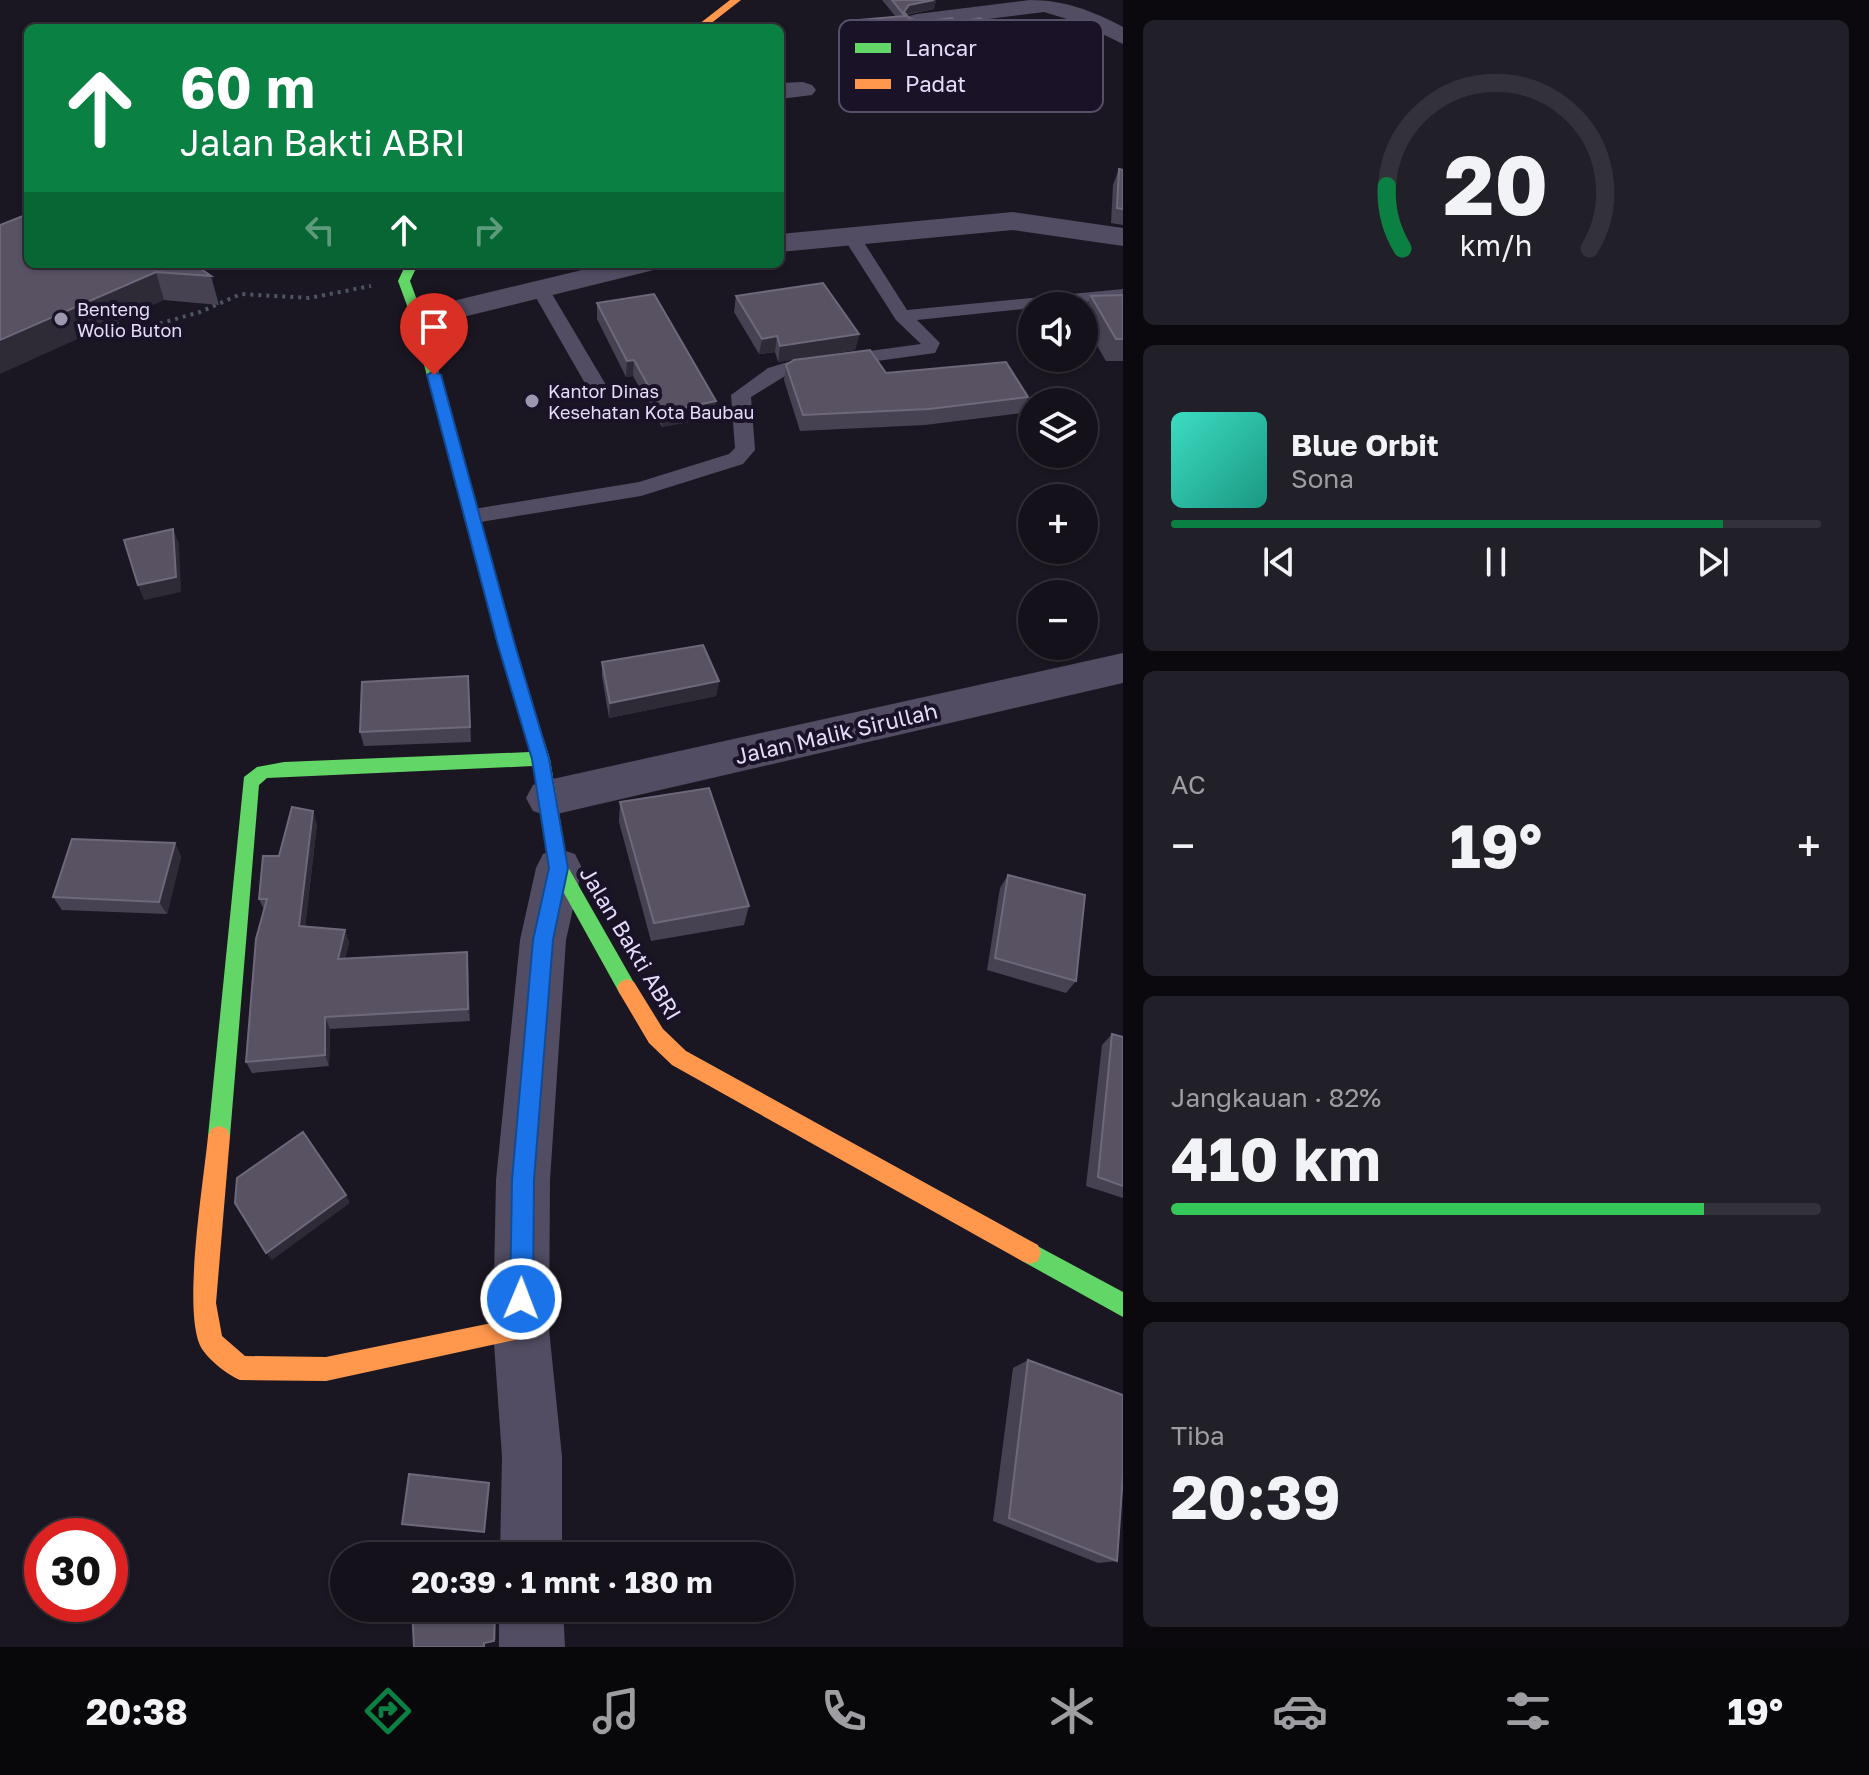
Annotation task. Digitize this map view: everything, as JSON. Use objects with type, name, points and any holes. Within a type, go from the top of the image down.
[{"type":"street","points":[[704,24],[736,0]]},
{"type":"street","points":[[1062,10],[1112,4]]},
{"type":"street","points":[[924,20],[1036,5],[1092,20]]},
{"type":"street","points":[[1103,26],[1123,37]]},
{"type":"street","points":[[784,242],[850,234],[1028,221],[1123,237]]},
{"type":"street","points":[[404,281],[410,268]]},
{"type":"street","points":[[418,319],[627,268]]},
{"type":"street","name":"Jalan Bakti ABRI","points":[[404,281],[418,319],[474,516],[544,778],[559,868],[598,942],[656,1036],[679,1058],[1123,1305]]},
{"type":"street","name":"Jalan Malik Sirullah","points":[[544,778],[1123,668]]},
{"type":"street","points":[[521,1329],[326,1369],[240,1368],[211,1342],[204,1303],[250,782],[263,772],[284,769],[544,778]]},
{"type":"street","points":[[531,1542],[532,1457],[521,1329],[523,1180],[543,940],[559,868]]},
{"type":"street","points":[[531,1622],[532,1647]]},
{"type":"lane","points":[[474,516],[641,489],[740,457],[745,450],[740,400],[746,389],[775,372],[928,349],[931,343],[902,316],[850,234]]},
{"type":"lane","points":[[540,289],[596,385]]},
{"type":"lane","points":[[902,316],[1123,294]]},
{"type":"path","points":[[111,318],[127,333],[200,312],[241,294],[309,298],[404,281]]},
{"type":"building","points":[[892,0],[934,0],[909,5],[904,12],[914,20],[858,20],[905,16]]},
{"type":"building","points":[[1119,169],[1123,170],[1123,209],[1117,208]]},
{"type":"building","points":[[24,216],[24,268],[200,268],[211,276],[156,272],[0,340],[0,225]]},
{"type":"building","points":[[823,283],[859,334],[780,346],[777,336],[762,339],[736,296]]},
{"type":"building","points":[[654,294],[716,401],[663,412],[634,360],[627,361],[597,303]]},
{"type":"building","points":[[1123,295],[1123,339],[1116,339],[1098,308],[1098,296]]},
{"type":"building","points":[[870,350],[886,373],[1006,362],[1022,388],[1018,388],[1018,398],[929,409],[803,415],[786,365],[794,360]]},
{"type":"building","points":[[173,529],[176,577],[138,585],[124,540]]},
{"type":"building","points":[[703,645],[719,681],[610,703],[602,662]]},
{"type":"building","points":[[468,676],[470,727],[360,732],[362,682]]},
{"type":"building","points":[[709,788],[749,906],[654,923],[620,802]]},
{"type":"building","points":[[292,807],[313,811],[299,926],[345,930],[338,959],[467,952],[468,1009],[325,1017],[325,1055],[246,1062],[256,939],[267,899],[259,899],[263,856],[279,856]]},
{"type":"building","points":[[72,839],[175,843],[159,902],[53,897]]},
{"type":"building","points":[[1008,875],[1085,895],[1076,981],[995,958]]},
{"type":"building","points":[[1112,1034],[1123,1037],[1123,1186],[1098,1177]]},
{"type":"building","points":[[303,1132],[346,1195],[266,1253],[235,1203],[237,1178]]},
{"type":"building","points":[[1028,1360],[1123,1395],[1123,1474],[1117,1561],[1009,1518]]},
{"type":"building","points":[[409,1474],[489,1483],[484,1532],[402,1524]]},
{"type":"building","points":[[413,1622],[495,1622],[494,1641],[484,1643],[484,1647],[414,1647]]},
{"type":"traffic: fast","points":[[410,268],[404,281],[418,319],[506,645],[541,759],[559,868],[627,988]]},
{"type":"traffic: fast","points":[[219,1136],[250,782],[263,772],[284,769],[541,759]]},
{"type":"traffic: fast","points":[[1030,1253],[1123,1305]]},
{"type":"traffic: slow","points":[[704,24],[736,0]]},
{"type":"traffic: slow","points":[[627,988],[656,1036],[679,1058],[1030,1253]]},
{"type":"traffic: slow","points":[[219,1136],[204,1303],[211,1342],[240,1368],[326,1369],[521,1329]]},
{"type":"place","name":"Benteng Wolio Buton","points":[[61,319]]},
{"type":"place","name":"Kantor Dinas Kesehatan Kota Baubau","points":[[532,401]]},
{"type":"route","points":[[434,375],[506,645],[541,759],[559,868],[543,940],[523,1180],[521,1299]]}]
